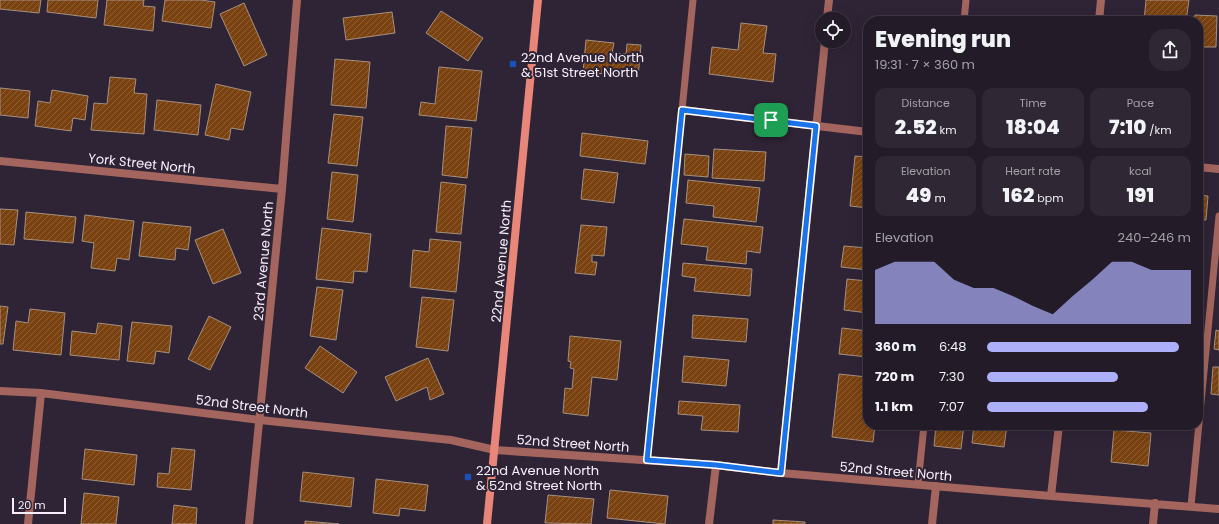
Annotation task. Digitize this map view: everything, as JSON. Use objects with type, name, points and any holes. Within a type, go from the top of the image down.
[{"type":"main road","name":"22nd Avenue North","points":[[487,524],[538,0]]},
{"type":"street","name":"23rd Avenue North","points":[[249,524],[282,189],[298,0]]},
{"type":"street","points":[[828,12],[829,0]]},
{"type":"street","points":[[1099,16],[1101,0]]},
{"type":"street","points":[[781,473],[824,48]]},
{"type":"street","points":[[682,110],[863,131]]},
{"type":"street","name":"York Street North","points":[[0,161],[282,189]]},
{"type":"street","points":[[1203,167],[1219,169]]},
{"type":"street","name":"52nd Street North","points":[[0,391],[41,393],[260,420],[451,440],[495,450],[716,465],[781,473],[1219,509]]},
{"type":"street","points":[[28,524],[41,393]]},
{"type":"street","points":[[1051,496],[1058,430]]},
{"type":"street","points":[[710,524],[716,465]]},
{"type":"street","points":[[932,524],[936,486]]},
{"type":"street","points":[[1153,524],[1155,503]]},
{"type":"lane","points":[[647,460],[692,0]]},
{"type":"lane","points":[[964,16],[966,0]]},
{"type":"lane","points":[[1203,382],[1219,216]]},
{"type":"lane","points":[[918,484],[923,430]]},
{"type":"lane","points":[[1191,506],[1198,430]]},
{"type":"building","points":[[0,0],[41,0],[39,13],[0,9]]},
{"type":"building","points":[[48,0],[98,0],[96,18],[47,12]]},
{"type":"building","points":[[107,0],[144,0],[143,6],[155,7],[153,31],[104,25]]},
{"type":"building","points":[[165,0],[201,0],[215,2],[211,28],[162,21]]},
{"type":"building","points":[[1146,0],[1189,0],[1187,16],[1144,16]]},
{"type":"building","points":[[244,3],[267,55],[244,66],[220,14]]},
{"type":"building","points":[[441,11],[483,38],[468,61],[426,33]]},
{"type":"building","points":[[392,12],[395,33],[346,40],[343,18]]},
{"type":"building","points":[[1195,15],[1217,16],[1216,47],[1203,47],[1203,16]]},
{"type":"building","points":[[741,23],[767,26],[763,53],[776,54],[773,82],[709,74],[712,47],[738,50]]},
{"type":"building","points":[[586,40],[614,43],[612,53],[626,54],[627,44],[641,45],[638,77],[583,72]]},
{"type":"building","points":[[335,59],[370,62],[366,108],[331,105]]},
{"type":"building","points":[[439,67],[482,71],[476,121],[419,115],[421,102],[435,104]]},
{"type":"building","points":[[110,77],[136,79],[134,93],[147,94],[144,134],[91,130],[94,103],[107,104]]},
{"type":"building","points":[[216,84],[251,92],[243,130],[231,128],[229,140],[205,135]]},
{"type":"building","points":[[0,88],[30,91],[28,118],[0,115]]},
{"type":"building","points":[[52,90],[88,96],[85,120],[73,118],[71,131],[35,126],[38,101],[50,103]]},
{"type":"building","points":[[157,100],[201,105],[198,135],[154,130]]},
{"type":"building","points":[[334,114],[363,117],[357,166],[328,163]]},
{"type":"building","points":[[446,126],[472,128],[467,178],[442,175]]},
{"type":"building","points":[[582,133],[648,141],[645,164],[580,156]]},
{"type":"building","points":[[714,149],[766,152],[764,181],[712,178]]},
{"type":"building","points":[[685,154],[709,156],[708,177],[684,175]]},
{"type":"building","points":[[855,156],[863,157],[863,207],[850,206]]},
{"type":"building","points":[[584,169],[618,173],[614,203],[581,199]]},
{"type":"building","points":[[332,172],[358,175],[353,222],[327,219]]},
{"type":"building","points":[[688,180],[760,188],[756,222],[713,217],[714,206],[686,203]]},
{"type":"building","points":[[441,182],[466,185],[461,234],[436,232]]},
{"type":"building","points":[[1203,196],[1208,196],[1206,220],[1203,220]]},
{"type":"building","points":[[0,209],[18,210],[14,245],[0,244]]},
{"type":"building","points":[[26,212],[76,217],[73,243],[24,239]]},
{"type":"building","points":[[85,215],[134,221],[129,260],[117,258],[115,271],[91,268],[94,243],[82,241]]},
{"type":"building","points":[[684,219],[763,227],[760,253],[747,251],[746,264],[706,260],[708,247],[681,244]]},
{"type":"building","points":[[143,222],[191,227],[188,250],[176,248],[175,260],[139,256]]},
{"type":"building","points":[[581,225],[607,227],[604,256],[592,255],[592,262],[597,262],[595,275],[575,273]]},
{"type":"building","points":[[322,228],[371,234],[367,272],[354,271],[353,283],[316,279]]},
{"type":"building","points":[[223,229],[241,273],[213,284],[195,240]]},
{"type":"building","points":[[430,239],[461,242],[456,292],[410,287],[413,250],[429,252]]},
{"type":"building","points":[[844,246],[863,248],[863,269],[841,267]]},
{"type":"building","points":[[683,263],[752,269],[750,296],[694,291],[696,278],[682,276]]},
{"type":"building","points":[[847,279],[863,281],[863,312],[844,310]]},
{"type":"building","points":[[317,287],[343,290],[336,340],[310,336]]},
{"type":"building","points":[[422,297],[454,300],[448,351],[416,347]]},
{"type":"building","points":[[0,306],[8,307],[3,344],[0,344]]},
{"type":"building","points":[[30,309],[65,313],[61,355],[13,350],[16,321],[28,323]]},
{"type":"building","points":[[693,315],[748,319],[746,342],[692,338]]},
{"type":"building","points":[[209,316],[231,327],[210,370],[188,359]]},
{"type":"building","points":[[132,322],[172,326],[169,353],[156,351],[154,364],[127,361]]},
{"type":"building","points":[[98,323],[122,326],[119,360],[70,355],[72,331],[96,334]]},
{"type":"building","points":[[842,328],[863,330],[863,356],[839,354]]},
{"type":"building","points":[[1216,330],[1219,331],[1219,350],[1214,349]]},
{"type":"building","points":[[570,336],[621,341],[617,380],[592,377],[588,416],[563,413],[565,388],[572,389],[574,369],[570,368],[571,362],[568,361]]},
{"type":"building","points":[[320,346],[357,372],[343,393],[305,368]]},
{"type":"building","points":[[684,356],[729,360],[726,386],[682,382]]},
{"type":"building","points":[[428,358],[444,394],[430,400],[427,387],[396,401],[385,377]]},
{"type":"building","points":[[1213,367],[1219,367],[1219,395],[1211,394]]},
{"type":"building","points":[[839,374],[863,377],[863,430],[874,430],[873,442],[832,437]]},
{"type":"building","points":[[679,401],[740,405],[738,432],[701,430],[703,416],[678,414]]},
{"type":"building","points":[[936,430],[963,430],[961,449],[934,446]]},
{"type":"building","points":[[973,430],[1006,430],[1004,447],[972,443]]},
{"type":"building","points":[[1114,430],[1151,433],[1148,466],[1111,462]]},
{"type":"building","points":[[172,448],[195,450],[191,490],[157,487],[158,473],[169,474]]},
{"type":"building","points":[[85,449],[137,455],[134,485],[82,479]]},
{"type":"building","points":[[303,472],[354,478],[351,507],[300,501]]},
{"type":"building","points":[[376,479],[428,485],[425,511],[400,508],[399,516],[373,513]]},
{"type":"building","points":[[610,490],[668,496],[665,524],[607,518]]},
{"type":"building","points":[[84,493],[119,497],[116,524],[81,524]]},
{"type":"building","points":[[548,495],[594,499],[591,524],[545,523]]},
{"type":"building","points":[[174,505],[197,508],[196,524],[172,524]]},
{"type":"building","points":[[773,520],[805,522],[805,524],[773,524]]},
{"type":"building","points":[[305,521],[339,524],[305,524]]},
{"type":"place","name":"22nd Avenue North & 51st Street North","points":[[513,64]]},
{"type":"place","name":"22nd Avenue North & 52nd Street North","points":[[468,477]]},
{"type":"route","points":[[682,110],[771,120],[816,126],[781,473],[716,465],[647,460],[682,110]]}]
